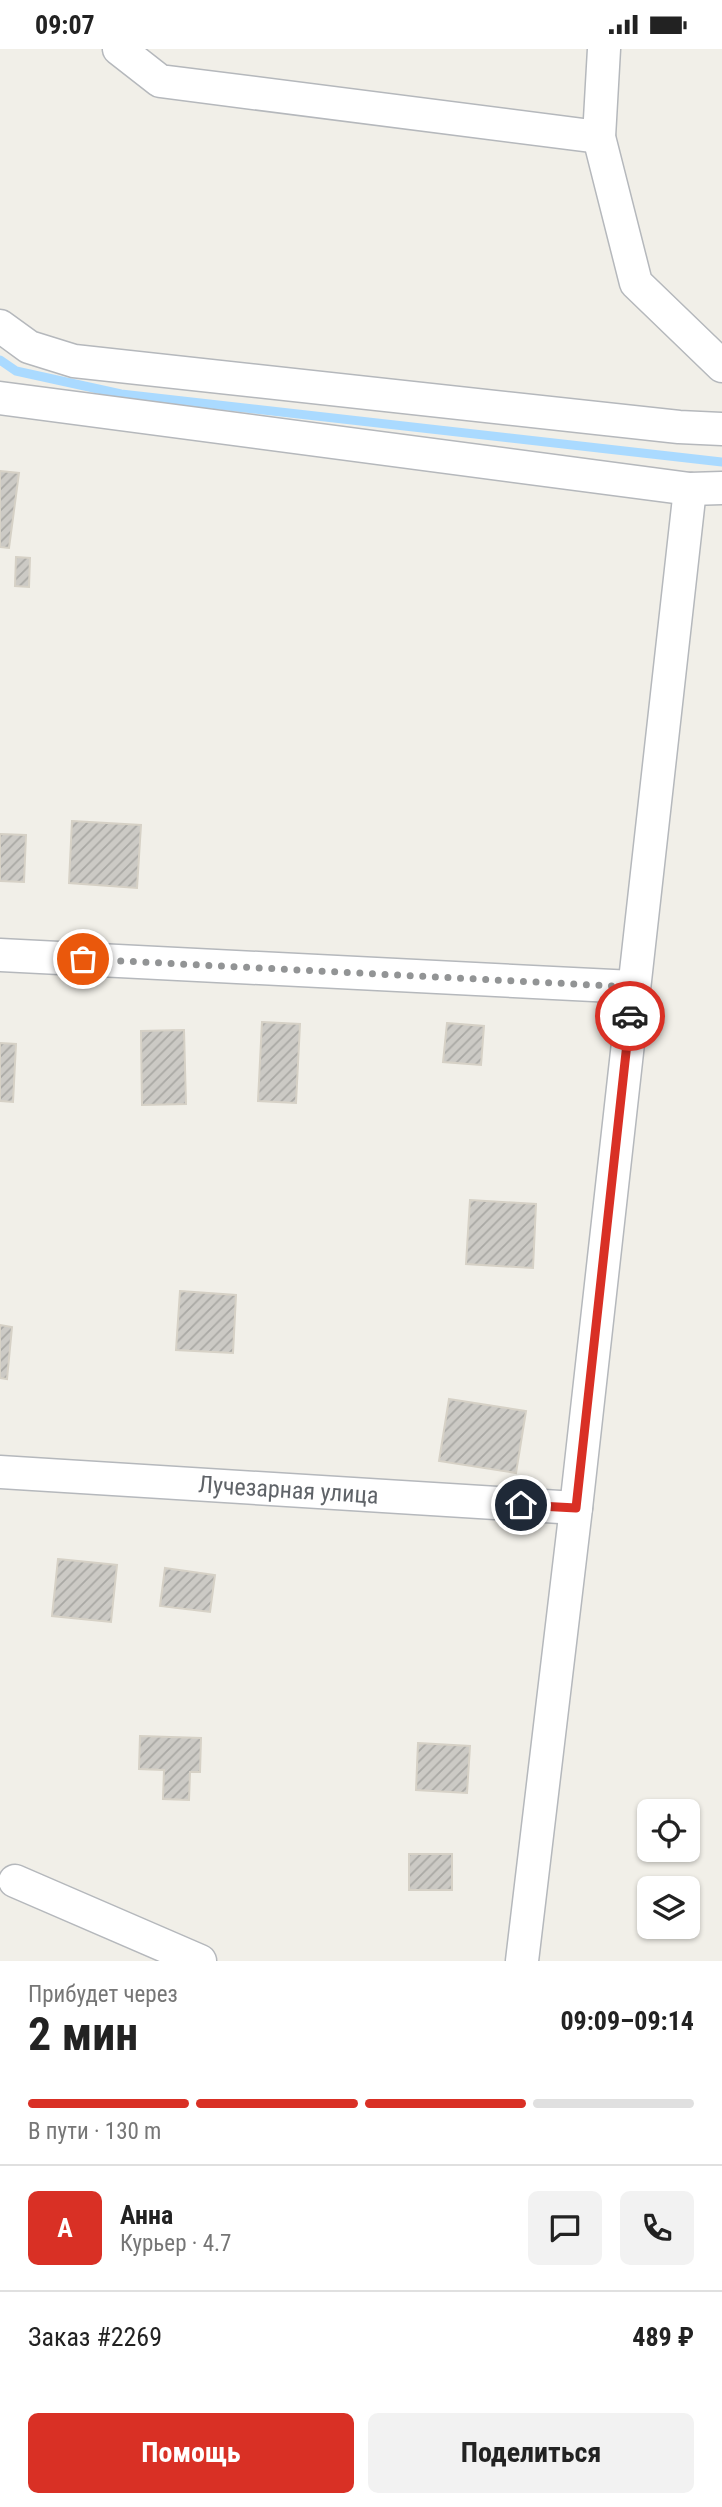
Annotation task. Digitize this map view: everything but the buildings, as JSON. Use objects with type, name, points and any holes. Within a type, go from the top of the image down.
[{"type":"lane","points":[[119,49],[160,81],[598,138]]},
{"type":"lane","points":[[604,49],[598,138],[636,283],[722,366]]},
{"type":"lane","points":[[0,326],[29,347],[74,361],[679,428],[722,429]]},
{"type":"lane","points":[[0,398],[690,489],[722,488]]},
{"type":"lane","points":[[522,1961],[576,1508],[690,489]]},
{"type":"lane","points":[[0,955],[633,987]]},
{"type":"lane","name":"Лучезарная улица","points":[[0,1472],[576,1508]]},
{"type":"lane","points":[[16,1881],[200,1961]]},
{"type":"waterway","points":[[0,360],[16,371],[121,394],[722,462]]},
{"type":"way so far","points":[[83,959],[633,987],[630,1016]]},
{"type":"route","points":[[521,1505],[576,1508],[630,1016]]}]
